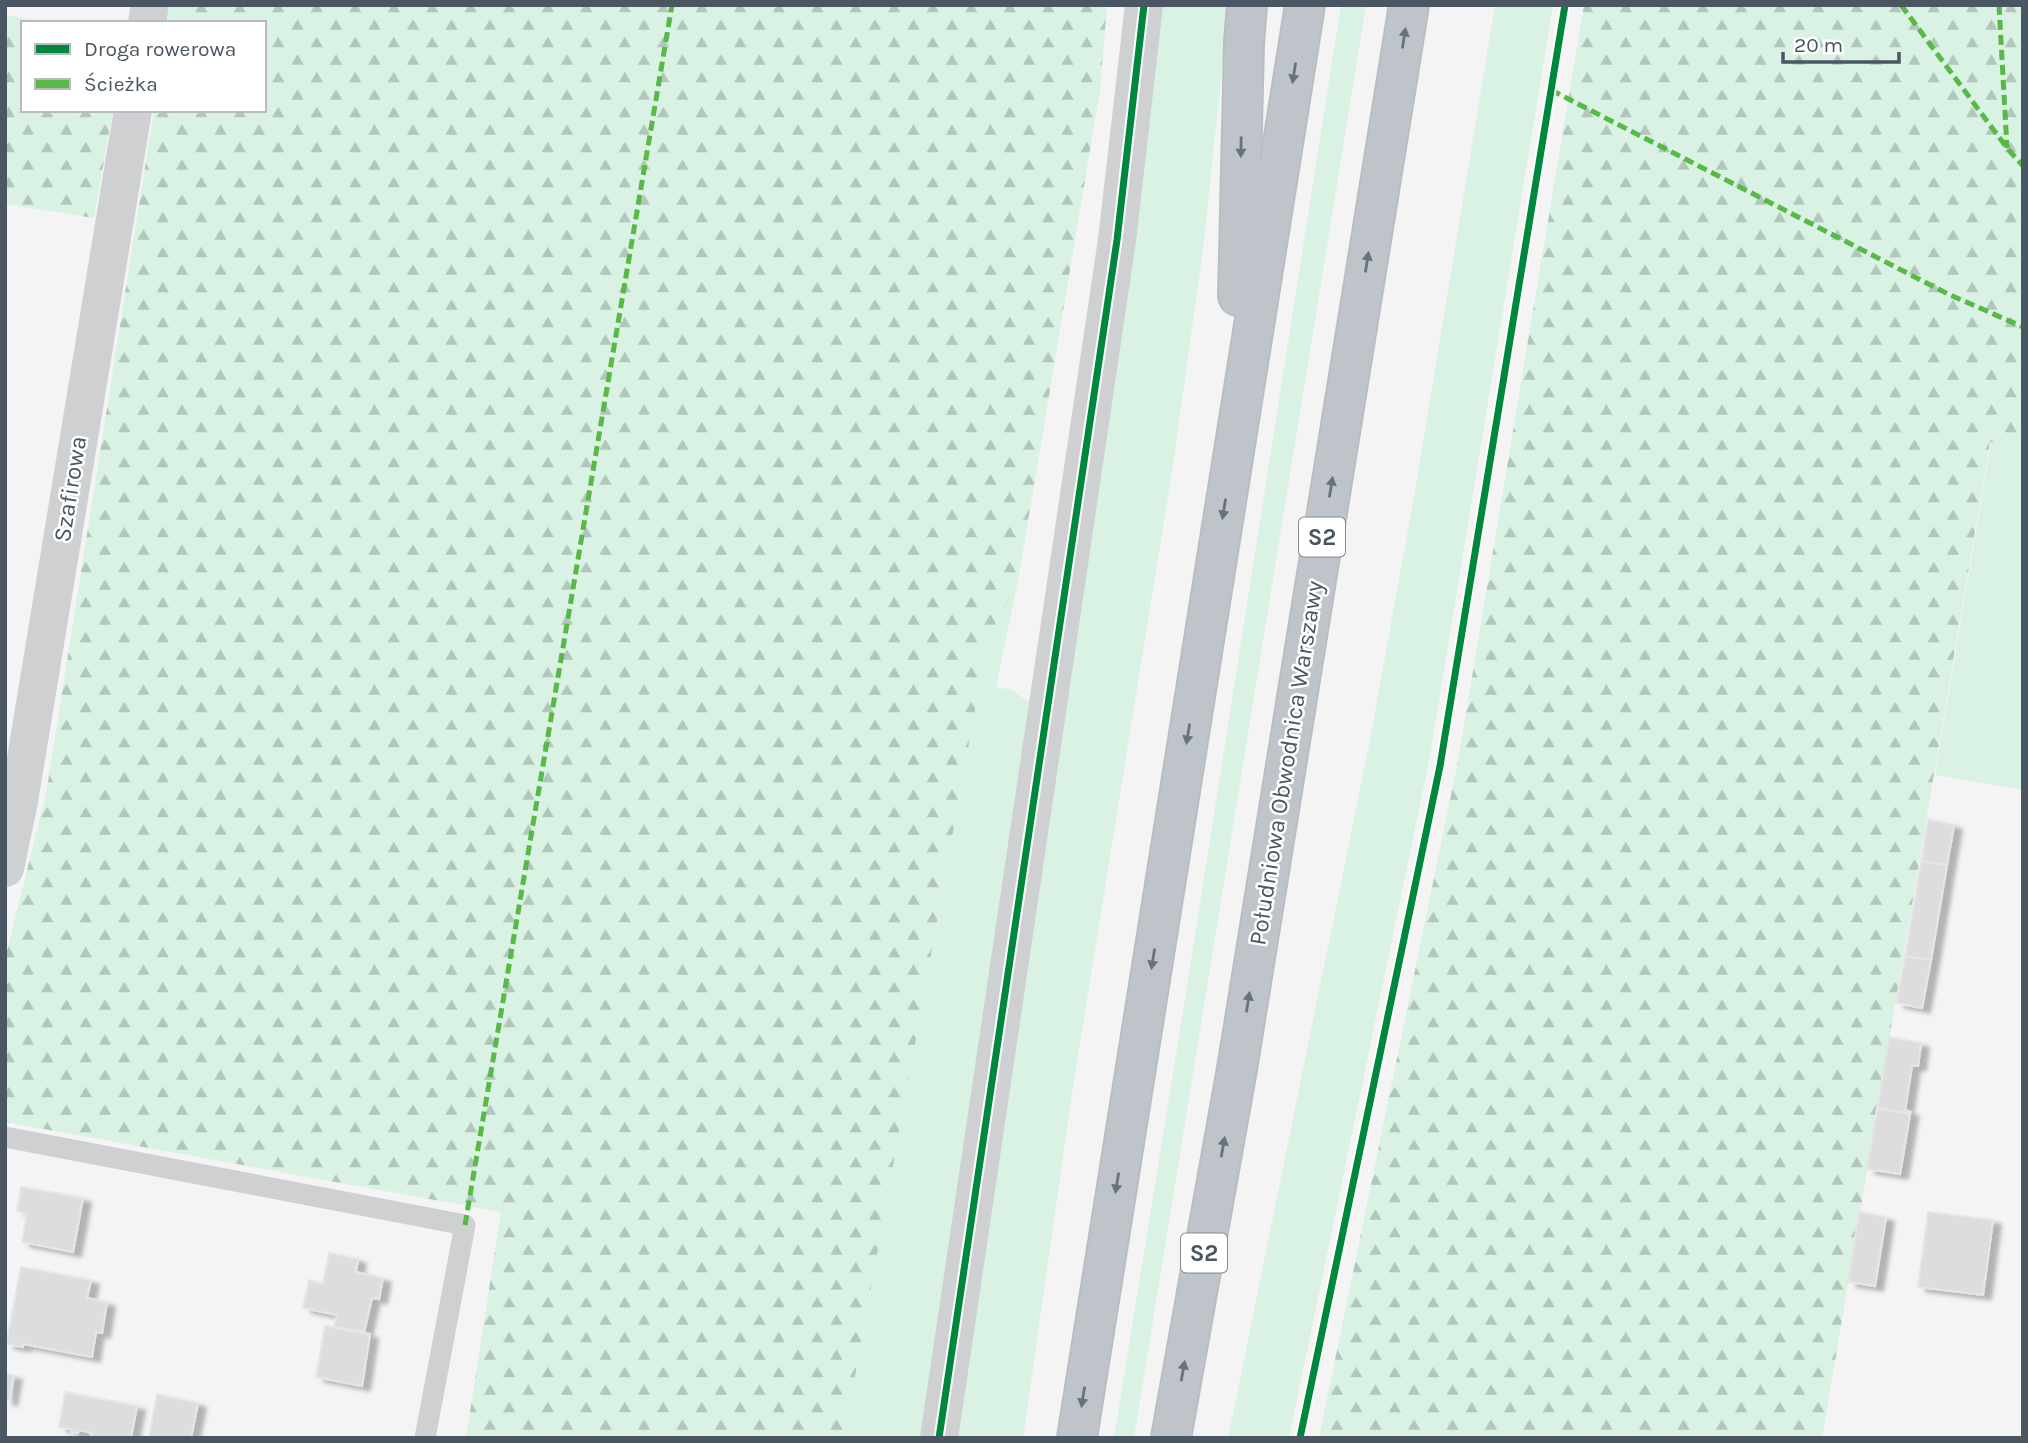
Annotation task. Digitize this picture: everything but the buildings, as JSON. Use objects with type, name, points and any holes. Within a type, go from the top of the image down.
[{"type":"highway","points":[[1234,442],[1247,5]]},
{"type":"highway","points":[[1077,1438],[1305,5]]},
{"type":"highway","name":"Południowa Obwodnica Warszawy","points":[[1171,1438],[1237,1069],[1409,5]]},
{"type":"street","points":[[939,1438],[1117,240],[1144,5]]},
{"type":"street","name":"Szafirowa","points":[[5,868],[19,802],[133,112]]},
{"type":"lane","points":[[5,1137],[465,1225],[425,1438]]},
{"type":"green space","points":[[170,5],[1107,5],[1100,90],[1018,581],[988,638],[844,1438],[466,1438],[501,1212],[5,1122],[5,959],[46,794],[154,112],[266,112],[266,21],[167,21]]},
{"type":"green space","points":[[1158,5],[1229,5],[1203,249],[1173,465],[1072,1093],[1023,1438],[957,1438]]},
{"type":"green space","points":[[1341,5],[1366,5],[1134,1438],[1114,1438],[1186,993]]},
{"type":"green space","points":[[1495,5],[1553,5],[1430,756],[1289,1438],[1228,1438],[1369,745],[1415,491]]},
{"type":"green space","points":[[1584,5],[2023,5],[2023,448],[1990,442],[1822,1438],[1319,1438],[1458,761]]},
{"type":"green space","points":[[5,15],[42,21],[21,21],[21,112],[113,112],[94,218],[5,204]]},
{"type":"green space","points":[[1991,442],[2023,448],[2023,790],[1935,775]]},
{"type":"green space","points":[[1018,581],[996,687],[1012,690],[1030,703],[920,1438],[844,1438],[988,638]]},
{"type":"marked path","points":[[465,1225],[672,5]]},
{"type":"marked path","points":[[1901,5],[2023,166]]},
{"type":"marked path","points":[[1999,5],[2007,148]]},
{"type":"marked path","points":[[1551,90],[1948,294],[2023,327]]},
{"type":"cycle path","points":[[939,1438],[1117,240],[1144,5]]},
{"type":"cycle path","points":[[1300,1438],[1440,766],[1565,5]]}]
